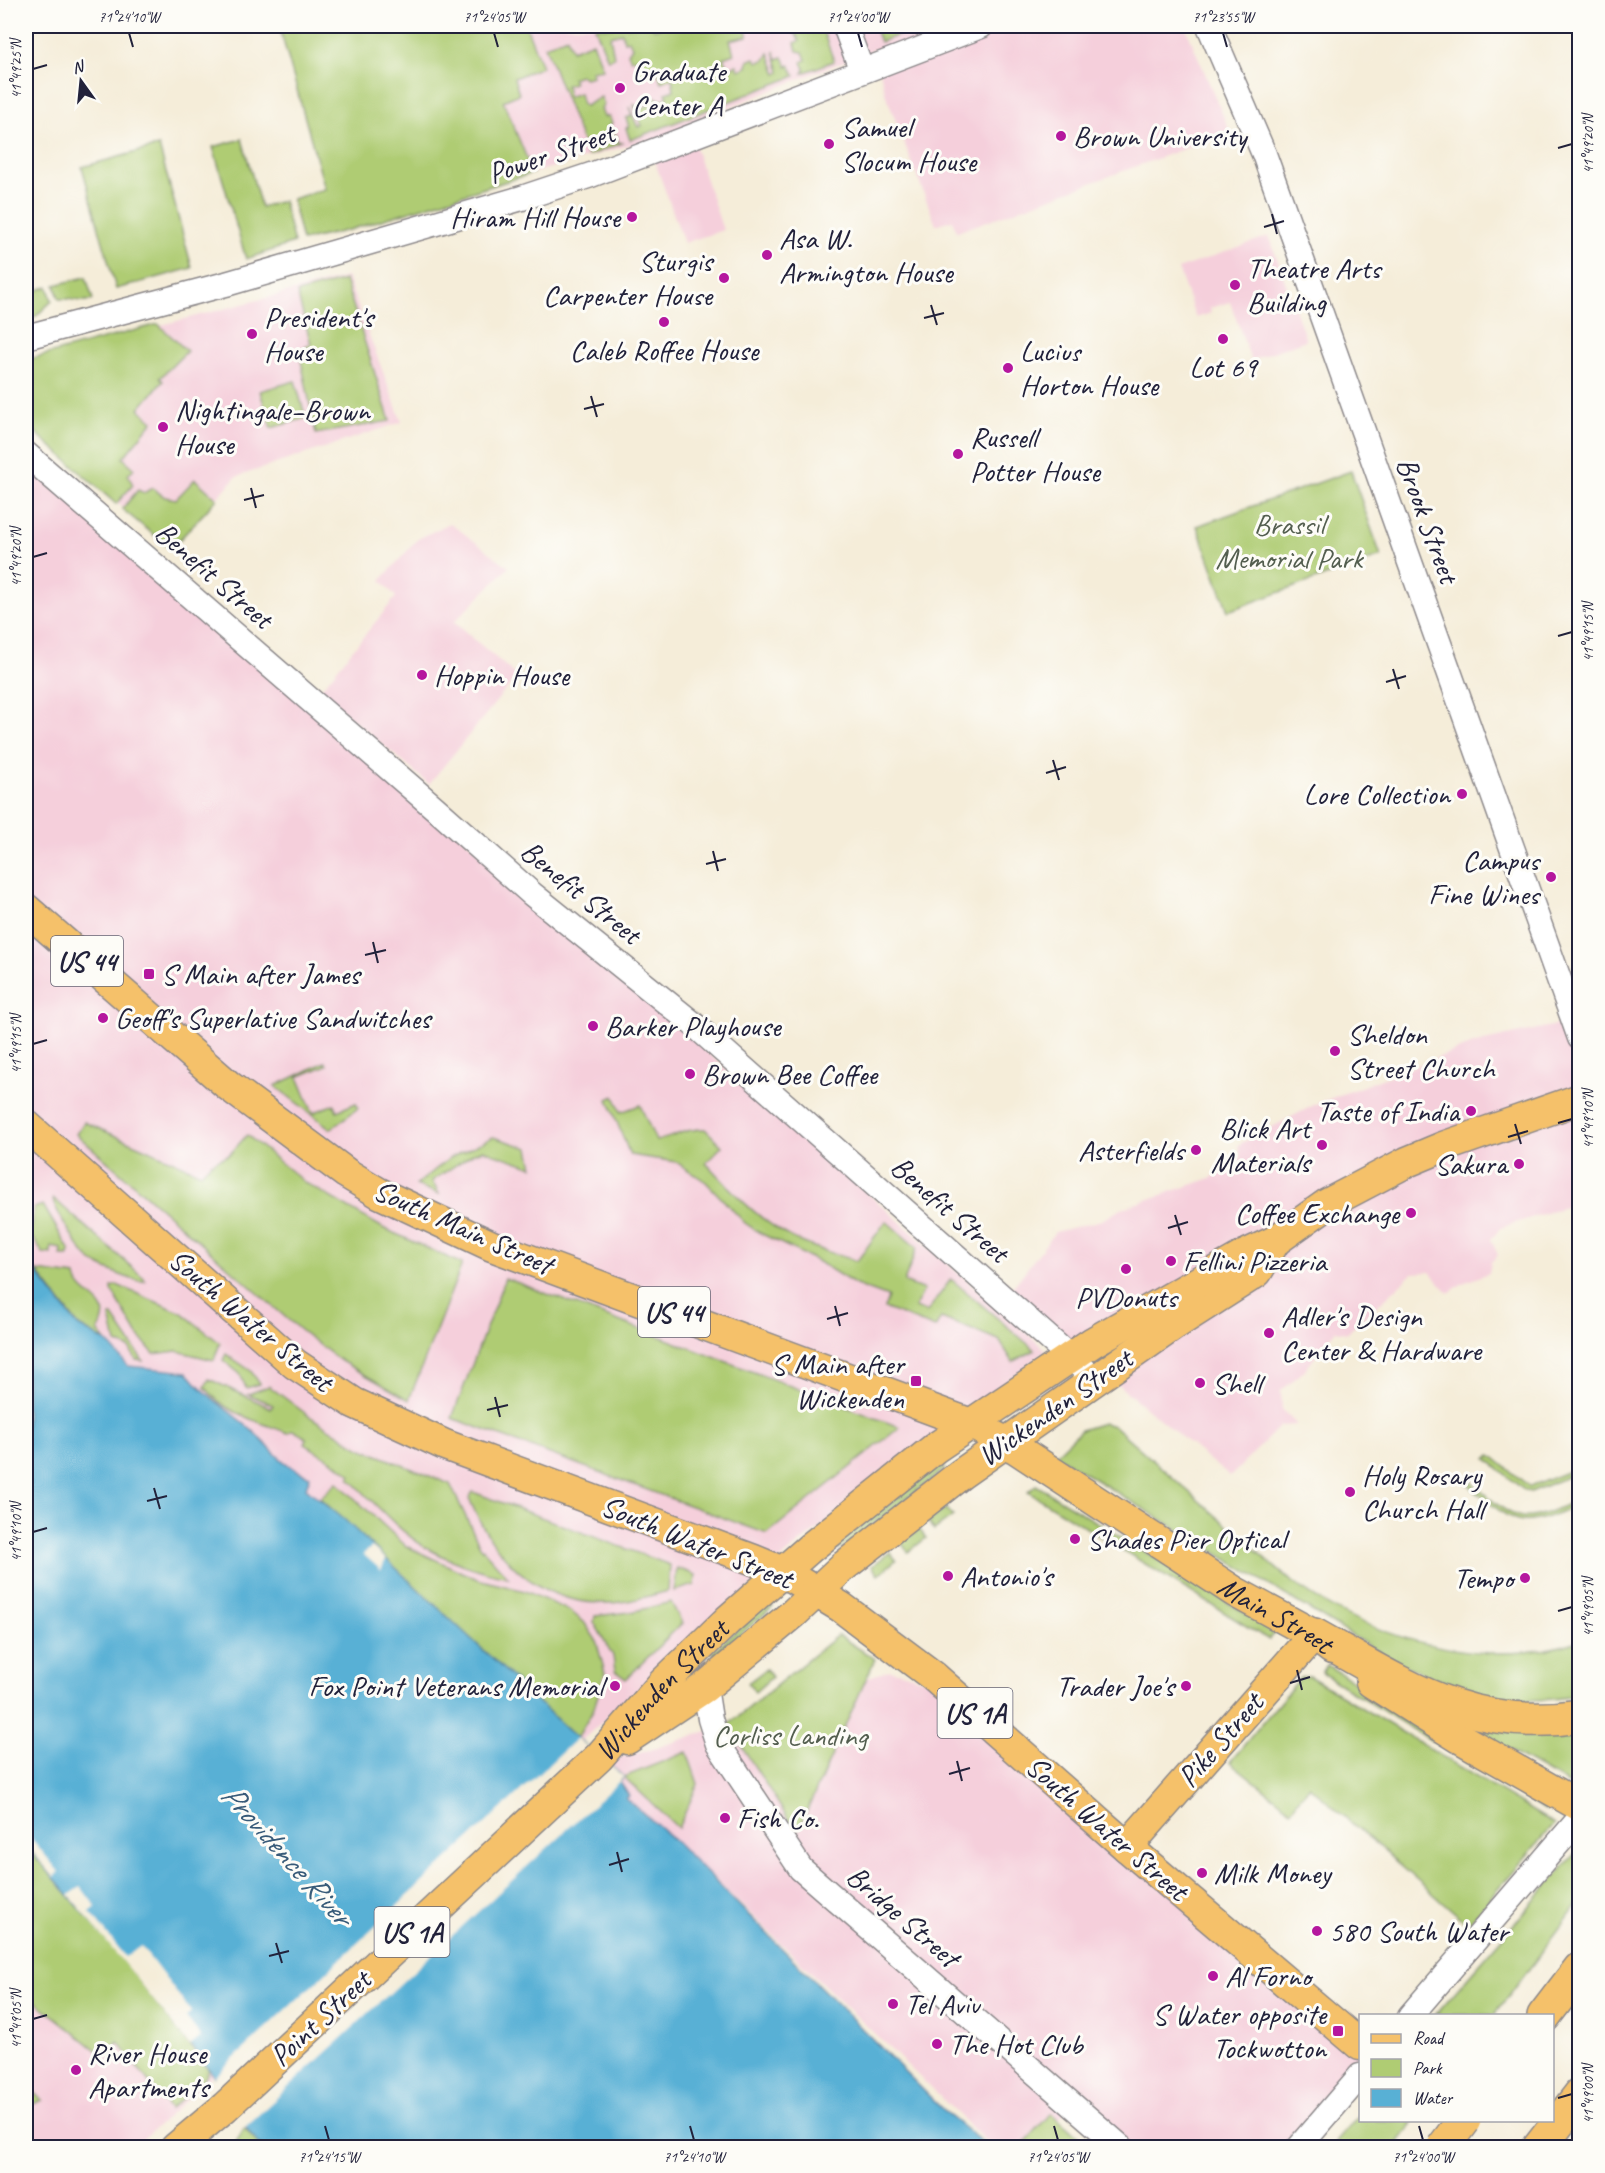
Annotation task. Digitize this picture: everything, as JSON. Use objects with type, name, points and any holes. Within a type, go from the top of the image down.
[{"type":"highway","points":[[1314,1635],[1414,1691],[1467,1711],[1528,1720],[1580,1716]]},
{"type":"highway","points":[[1546,2014],[1580,1969]]},
{"type":"highway","points":[[1545,2140],[1580,2095]]},
{"type":"highway","points":[[1443,2148],[1463,2122]]},
{"type":"main road","name":"South Main Street","points":[[26,909],[229,1086],[346,1173],[379,1193],[492,1246],[971,1425]]},
{"type":"main road","name":"Wickenden Street","points":[[599,1757],[663,1683],[728,1620],[810,1548],[935,1449],[1071,1358],[1245,1255],[1275,1241],[1328,1204],[1407,1162],[1580,1099]]},
{"type":"main road","name":"South Water Street","points":[[26,1125],[294,1364],[354,1403],[445,1444],[783,1572],[841,1607],[933,1676],[1126,1847],[1359,2044]]},
{"type":"main road","name":"Wickenden Street","points":[[599,1757],[705,1687],[794,1613],[814,1592],[961,1474],[1174,1324],[1257,1272],[1275,1241]]},
{"type":"main road","name":"Main Street","points":[[971,1425],[1006,1442],[1234,1593],[1314,1635],[1371,1682],[1460,1738],[1580,1806]]},
{"type":"main road","name":"Pike Street","points":[[1126,1847],[1314,1635]]},
{"type":"main road","name":"Point Street","points":[[176,2148],[225,2107],[599,1757]]},
{"type":"main road","name":"Point Street","points":[[201,2148],[225,2107]]},
{"type":"street","points":[[845,26],[862,71]]},
{"type":"street","name":"Power Street","points":[[26,338],[226,284],[522,198],[591,175],[981,26]]},
{"type":"street","name":"Brook Street","points":[[1209,26],[1258,138],[1580,1038]]},
{"type":"street","name":"Benefit Street","points":[[26,454],[435,808],[472,844],[691,1022],[1095,1379]]},
{"type":"street","name":"Bridge Street","points":[[705,1687],[710,1719],[718,1744],[801,1869],[1122,2148]]},
{"type":"street","points":[[1412,2014],[1580,1818]]},
{"type":"street","points":[[1298,2148],[1359,2077]]},
{"type":"shaded area","name":"Brown University","points":[[470,26],[1185,26],[1230,132],[957,232],[952,220],[936,225],[885,93],[875,49],[687,124],[723,230],[684,243],[647,140],[533,173]]},
{"type":"shaded area","name":"Brown University","points":[[1269,236],[1306,340],[1251,360],[1230,302],[1210,308],[1211,313],[1196,318],[1178,269]]},
{"type":"shaded area","points":[[347,277],[402,422],[236,477],[171,549],[26,424],[26,360]]},
{"type":"shaded area","points":[[26,454],[1046,1350],[790,1551],[134,2147],[26,2147]]},
{"type":"shaded area","points":[[450,523],[509,567],[454,622],[517,676],[429,784],[319,691],[396,597],[381,580],[418,539]]},
{"type":"shaded area","points":[[1564,1023],[1579,1031],[1579,1202],[1500,1228],[1491,1240],[1498,1255],[1491,1262],[1489,1273],[1463,1283],[1449,1293],[1430,1272],[1413,1273],[1347,1333],[1335,1331],[1305,1370],[1281,1391],[1282,1409],[1297,1425],[1280,1426],[1230,1477],[1061,1338],[1010,1291],[1055,1232],[1102,1220],[1123,1208],[1211,1178],[1241,1158],[1238,1145],[1316,1104],[1476,1043]]},
{"type":"shaded area","points":[[890,1670],[948,1686],[1359,2044],[1359,2075],[1299,2147],[1124,2147],[1070,2107],[1034,2147],[992,2147],[710,1875],[626,1803],[596,1762],[644,1752]]},
{"type":"green space","points":[[279,26],[526,26],[542,67],[514,78],[519,94],[503,101],[533,173],[349,230],[302,241],[292,199],[325,189]]},
{"type":"green space","points":[[653,26],[654,29],[665,26],[738,26],[745,29],[748,36],[730,40],[734,54],[723,58],[729,68],[737,65],[739,70],[747,67],[748,61],[755,58],[757,62],[765,60],[769,53],[777,74],[780,72],[774,51],[777,59],[783,57],[787,66],[790,65],[795,76],[630,140],[626,128],[629,127],[626,118],[632,116],[629,107],[638,127],[642,126],[634,105],[641,108],[649,105],[647,100],[655,97],[660,100],[668,98],[666,93],[674,90],[672,78],[661,82],[655,70],[639,78],[636,71],[639,66],[636,58],[631,60],[628,53],[632,47],[629,40],[624,41],[622,33],[610,36],[614,57],[608,60],[595,27]]},
{"type":"green space","points":[[787,26],[821,26],[834,61],[803,73],[805,69],[802,62],[806,60],[803,52],[797,51],[795,43],[799,41],[796,34],[790,32]]},
{"type":"green space","points":[[874,26],[924,26],[880,42]]},
{"type":"green space","points":[[567,37],[572,50],[593,42],[603,69],[591,71],[593,76],[585,78],[580,75],[572,78],[574,83],[566,85],[568,97],[579,93],[582,104],[585,106],[601,97],[604,104],[601,109],[604,117],[609,116],[612,123],[608,128],[611,136],[616,134],[618,142],[622,143],[588,156],[545,46]]},
{"type":"green space","points":[[242,139],[261,207],[283,201],[294,243],[246,259],[213,147]]},
{"type":"green space","points":[[159,146],[192,268],[116,289],[82,167]]},
{"type":"green space","points":[[86,277],[93,300],[59,299],[55,285]]},
{"type":"green space","points":[[345,280],[390,421],[316,434],[299,351],[311,344],[297,293]]},
{"type":"green space","points":[[48,287],[52,301],[35,317],[26,320],[26,293]]},
{"type":"green space","points":[[158,324],[187,351],[160,378],[163,381],[139,409],[153,421],[123,458],[134,468],[128,475],[133,485],[116,504],[26,424],[26,360]]},
{"type":"green space","points":[[295,381],[306,418],[271,428],[260,391]]},
{"type":"green space","name":"Brassil Memorial Park","points":[[1351,471],[1381,556],[1228,611],[1197,526]]},
{"type":"green space","points":[[195,479],[217,499],[171,549],[122,509],[138,490],[144,493],[152,488],[165,497],[176,499]]},
{"type":"green space","points":[[325,1062],[327,1065],[298,1077],[313,1113],[334,1104],[337,1111],[356,1103],[358,1108],[331,1129],[275,1086]]},
{"type":"green space","points":[[614,1096],[621,1112],[640,1105],[656,1141],[686,1131],[705,1129],[722,1146],[706,1163],[756,1213],[799,1241],[857,1261],[886,1221],[917,1248],[904,1282],[924,1290],[915,1308],[927,1312],[951,1279],[1035,1350],[1013,1362],[999,1340],[941,1318],[935,1328],[884,1308],[888,1297],[856,1285],[817,1261],[760,1233],[745,1223],[706,1182],[676,1162],[630,1155],[608,1099]]},
{"type":"green space","points":[[84,1122],[201,1173],[211,1163],[230,1154],[247,1135],[304,1182],[383,1228],[462,1264],[409,1400],[341,1361],[300,1330],[76,1134]]},
{"type":"green space","points":[[493,1137],[529,1148],[533,1167],[483,1150],[474,1153],[432,1181],[439,1194],[416,1185],[450,1158]]},
{"type":"green space","points":[[53,1198],[145,1281],[116,1273],[88,1258],[67,1228]]},
{"type":"green space","points":[[43,1205],[70,1251],[69,1256],[61,1256],[62,1249],[51,1247],[51,1254],[43,1253],[30,1235],[34,1208]]},
{"type":"green space","points":[[37,1271],[76,1276],[84,1290],[101,1305],[103,1320],[98,1331],[107,1342],[79,1326]]},
{"type":"green space","points":[[505,1278],[900,1427],[767,1534],[452,1418]]},
{"type":"green space","points":[[117,1285],[182,1313],[220,1343],[214,1360],[177,1351],[154,1354],[137,1334],[112,1291],[112,1287]]},
{"type":"green space","points":[[110,1316],[113,1316],[143,1361],[136,1360],[129,1348],[116,1343]]},
{"type":"green space","points":[[226,1354],[251,1371],[260,1384],[246,1388],[240,1374],[223,1360]]},
{"type":"green space","points":[[209,1379],[271,1408],[273,1405],[248,1394],[269,1386],[309,1416],[360,1448],[450,1484],[480,1546],[508,1577],[465,1565],[425,1547],[385,1514],[349,1478],[351,1475],[346,1470],[305,1444],[307,1438],[293,1430],[288,1433],[233,1411],[213,1397],[205,1387]]},
{"type":"green space","points":[[1058,1385],[1061,1388],[1019,1417],[1016,1412]]},
{"type":"green space","points":[[1103,1423],[1114,1426],[1293,1582],[1331,1607],[1364,1623],[1435,1646],[1471,1651],[1508,1653],[1544,1650],[1579,1641],[1579,1695],[1530,1700],[1484,1694],[1440,1680],[1394,1661],[1055,1455],[1081,1430]]},
{"type":"green space","points":[[1491,1455],[1530,1487],[1579,1467],[1579,1472],[1531,1492],[1525,1491],[1487,1459]]},
{"type":"green space","points":[[940,1465],[945,1469],[839,1550],[835,1546]]},
{"type":"green space","points":[[1470,1481],[1499,1506],[1520,1517],[1544,1514],[1579,1499],[1579,1504],[1543,1519],[1519,1520],[1497,1509],[1467,1484]]},
{"type":"green space","points":[[337,1482],[406,1546],[477,1579],[525,1591],[570,1611],[584,1622],[596,1640],[605,1673],[593,1711],[577,1738],[320,1498]]},
{"type":"green space","points":[[1036,1485],[1276,1632],[1269,1640],[1028,1492]]},
{"type":"green space","points":[[473,1492],[670,1565],[668,1591],[634,1600],[609,1603],[577,1600],[555,1594],[536,1584],[503,1556],[490,1538],[469,1498]]},
{"type":"green space","points":[[946,1508],[953,1516],[934,1530],[928,1522]]},
{"type":"green space","points":[[919,1529],[926,1538],[908,1552],[901,1543]]},
{"type":"green space","points":[[890,1552],[896,1560],[878,1575],[872,1566]]},
{"type":"green space","points":[[677,1568],[696,1575],[695,1585],[674,1591]]},
{"type":"green space","points":[[671,1602],[682,1623],[626,1679],[615,1671],[613,1656],[594,1622],[595,1616],[631,1612]]},
{"type":"green space","points":[[768,1603],[773,1607],[715,1655],[712,1652]]},
{"type":"green space","name":"Corliss Landing","points":[[838,1635],[875,1659],[797,1833],[728,1725]]},
{"type":"green space","points":[[1327,1665],[1552,1804],[1549,1810],[1545,1811],[1322,1673]]},
{"type":"green space","points":[[766,1669],[772,1677],[755,1692],[748,1683]]},
{"type":"green space","points":[[1309,1676],[1554,1824],[1468,1924],[1309,1786],[1291,1810],[1230,1762],[1300,1678]]},
{"type":"green space","points":[[1462,1724],[1579,1730],[1579,1785],[1574,1787]]},
{"type":"green space","points":[[687,1752],[698,1784],[678,1828],[624,1777]]},
{"type":"green space","points":[[26,1845],[104,1937],[209,2070],[204,2080],[170,2109],[118,2042],[105,2057],[26,1994],[26,1896],[29,1893],[26,1888]]},
{"type":"green space","points":[[1579,1849],[1579,1902],[1496,2014],[1436,2014]]},
{"type":"green space","points":[[26,2085],[43,2100],[26,2107]]},
{"type":"green space","points":[[1051,2113],[1090,2147],[1021,2147]]},
{"type":"green space","points":[[1359,2115],[1359,2122],[1413,2123],[1395,2147],[1332,2147]]},
{"type":"green space","points":[[244,2128],[262,2147],[233,2148]]},
{"type":"water","name":"Providence River","points":[[26,1258],[78,1326],[107,1342],[128,1366],[187,1372],[204,1391],[250,1428],[282,1460],[310,1476],[306,1488],[345,1520],[568,1730],[624,1777],[620,1782],[629,1796],[626,1798],[675,1841],[946,2113],[988,2147],[262,2147],[240,2119],[208,2068],[164,2011],[26,1845]]},
{"type":"pier","points":[[372,1547],[386,1559],[381,1570],[363,1554]]},
{"type":"pier","points":[[577,1738],[624,1777],[244,2128],[233,2116],[211,2080]]},
{"type":"pier","points":[[26,1832],[59,1872],[54,1877],[26,1845]]},
{"type":"pier","points":[[81,1887],[96,1907],[90,1912],[125,1957],[141,1946],[191,2012],[186,2017],[201,2037],[190,2046],[69,1895]]},
{"type":"tunnel","points":[[1446,2122],[1475,2148]]},
{"type":"place","name":"Graduate Center A","points":[[620,88]]},
{"type":"place","name":"Brown University","points":[[1061,136]]},
{"type":"place","name":"Samuel Slocum House","points":[[829,144]]},
{"type":"place","name":"Hiram Hill House","points":[[632,217]]},
{"type":"place","name":"Asa W. Armington House","points":[[767,255]]},
{"type":"place","name":"Sturgis Carpenter House","points":[[724,278]]},
{"type":"place","name":"Theatre Arts Building","points":[[1235,285]]},
{"type":"place","name":"Caleb Roffee House","points":[[664,322]]},
{"type":"place","name":"President's House","points":[[252,334]]},
{"type":"place","name":"Lot 69","points":[[1223,339]]},
{"type":"place","name":"Lucius Horton House","points":[[1008,368]]},
{"type":"place","name":"Nightingale–Brown House","points":[[163,427]]},
{"type":"place","name":"Russell Potter House","points":[[958,454]]},
{"type":"place","name":"Hoppin House","points":[[422,675]]},
{"type":"place","name":"Lore Collection","points":[[1462,794]]},
{"type":"place","name":"Campus Fine Wines","points":[[1551,877]]},
{"type":"place","name":"S Main after James","points":[[149,974]]},
{"type":"place","name":"Geoff's Superlative Sandwitches","points":[[103,1018]]},
{"type":"place","name":"Barker Playhouse","points":[[593,1026]]},
{"type":"place","name":"Sheldon Street Church","points":[[1335,1051]]},
{"type":"place","name":"Brown Bee Coffee","points":[[690,1074]]},
{"type":"place","name":"Taste of India","points":[[1471,1111]]},
{"type":"place","name":"Blick Art Materials","points":[[1322,1145]]},
{"type":"place","name":"Asterfields","points":[[1196,1150]]},
{"type":"place","name":"Sakura","points":[[1519,1164]]},
{"type":"place","name":"Coffee Exchange","points":[[1411,1213]]},
{"type":"place","name":"Fellini Pizzeria","points":[[1171,1261]]},
{"type":"place","name":"PVDonuts","points":[[1126,1269]]},
{"type":"place","name":"Adler's Design Center & Hardware","points":[[1269,1333]]},
{"type":"place","name":"S Main after Wickenden","points":[[916,1381]]},
{"type":"place","name":"Shell","points":[[1200,1383]]},
{"type":"place","name":"Holy Rosary Church Hall","points":[[1350,1492]]},
{"type":"place","name":"Shades Pier Optical","points":[[1075,1539]]},
{"type":"place","name":"Antonio's","points":[[948,1576]]},
{"type":"place","name":"Tempo","points":[[1525,1578]]},
{"type":"place","name":"Fox Point Veterans Memorial","points":[[615,1686]]},
{"type":"place","name":"Trader Joe's","points":[[1186,1686]]},
{"type":"place","name":"Fish Co.","points":[[725,1818]]},
{"type":"place","name":"Milk Money","points":[[1202,1873]]},
{"type":"place","name":"580 South Water","points":[[1317,1931]]},
{"type":"place","name":"Al Forno","points":[[1213,1976]]},
{"type":"place","name":"Tel Aviv","points":[[893,2004]]},
{"type":"place","name":"S Water opposite Tockwotton","points":[[1338,2031]]},
{"type":"place","name":"The Hot Club","points":[[937,2044]]},
{"type":"place","name":"River House Apartments","points":[[76,2070]]}]
